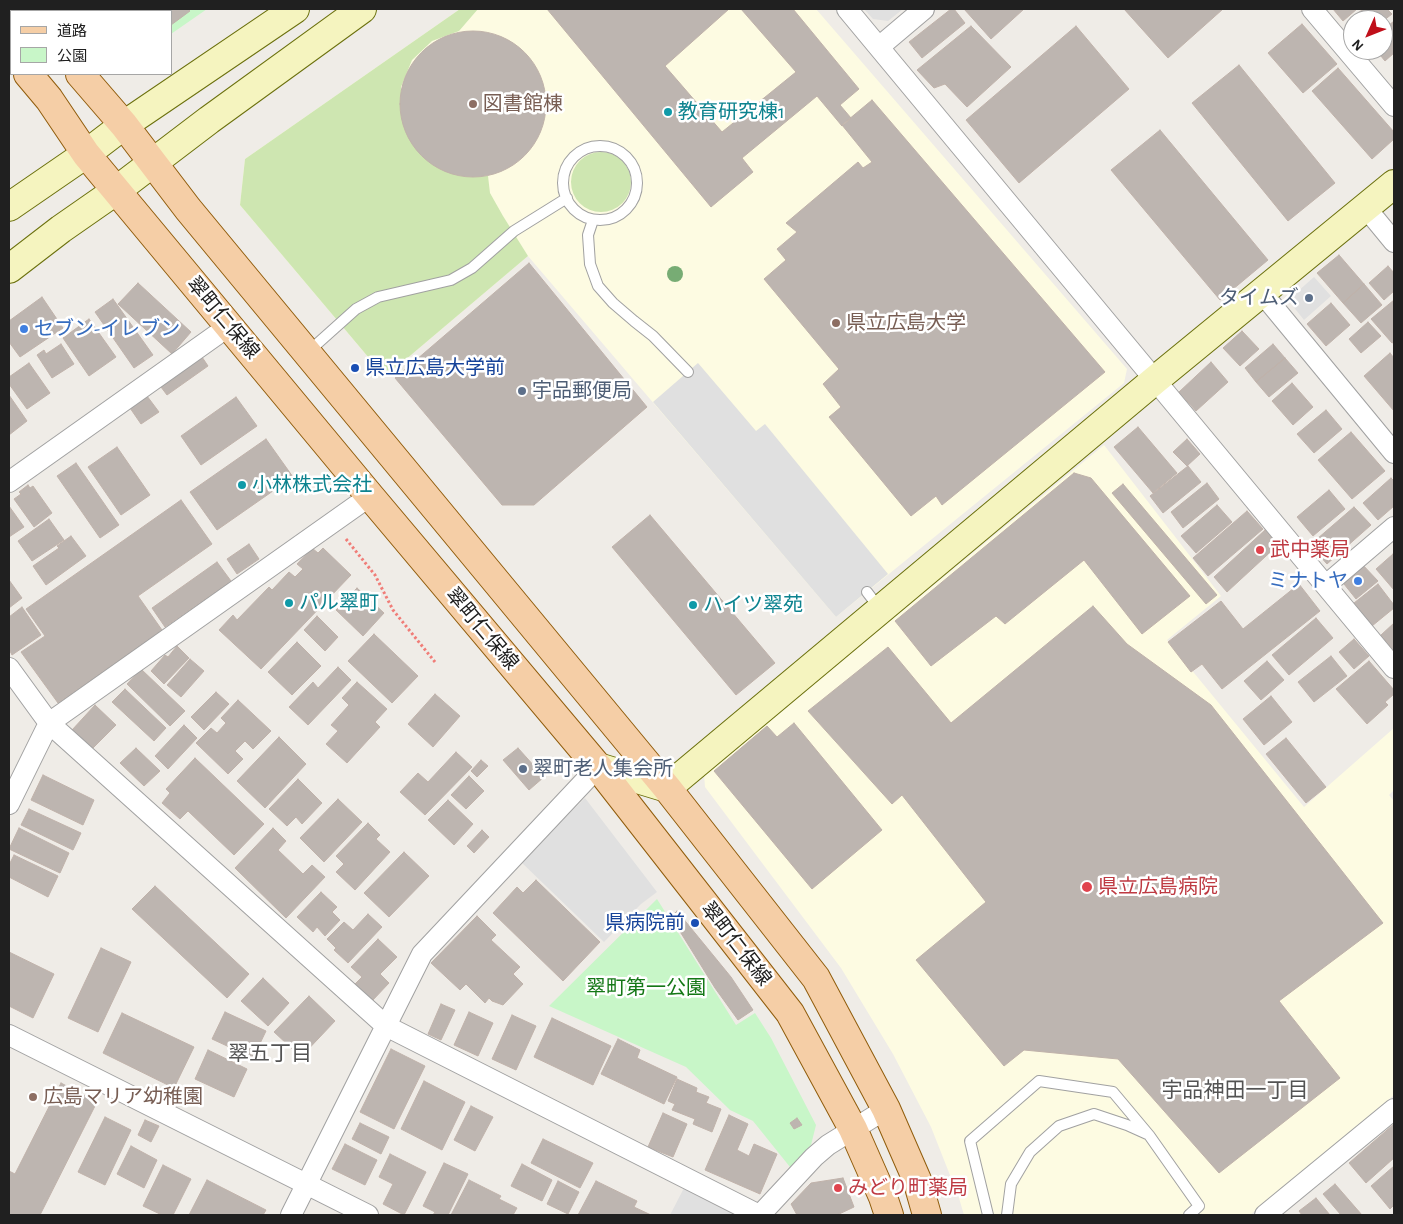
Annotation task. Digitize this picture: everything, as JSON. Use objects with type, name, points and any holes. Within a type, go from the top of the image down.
[{"type":"main road","name":"翠町仁保線","points":[[29,75],[49,99],[86,154],[598,767],[790,1013],[852,1129],[883,1197],[889,1215]]},
{"type":"main road","name":"翠町仁保線","points":[[81,75],[124,125],[188,209],[667,788],[816,978],[886,1109],[917,1180],[927,1215]]},
{"type":"street","points":[[9,208],[124,125],[295,9]]},
{"type":"street","points":[[9,269],[362,9]]},
{"type":"street","points":[[847,9],[1394,668]]},
{"type":"street","points":[[879,47],[924,9]]},
{"type":"street","points":[[1312,9],[1394,106]]},
{"type":"street","points":[[291,1215],[422,954],[598,767],[667,788],[874,601],[1155,380],[1394,184]]},
{"type":"street","points":[[1366,208],[1394,242]]},
{"type":"street","points":[[1262,293],[1394,453]]},
{"type":"street","points":[[9,482],[229,326]]},
{"type":"street","points":[[9,804],[50,723],[370,496]]},
{"type":"street","points":[[1326,585],[1394,527]]},
{"type":"street","points":[[9,668],[50,723],[386,1026],[759,1215],[828,1144],[886,1109]]},
{"type":"street","points":[[9,1035],[368,1215]]},
{"type":"street","points":[[1265,1215],[1394,1109]]},
{"type":"lane","points":[[594,146],[608,146],[622,153],[631,163],[637,177],[637,191],[631,204],[620,214],[607,220],[593,220],[579,213],[569,203],[563,189],[563,176],[570,162],[580,152],[594,146]]},
{"type":"lane","points":[[307,353],[356,309],[378,297],[451,280],[472,268],[514,232],[567,198]]},
{"type":"lane","points":[[593,220],[588,235],[590,264],[598,286],[613,303],[653,336],[688,372]]},
{"type":"lane","points":[[988,1215],[970,1141],[1039,1081],[1113,1092],[1149,1135],[1199,1206],[1189,1215]]},
{"type":"lane","points":[[1007,1215],[1011,1184],[1030,1152],[1059,1126],[1094,1114],[1149,1135]]},
{"type":"path","points":[[333,523],[374,574],[393,610],[435,662]]},
{"type":"shaded area","name":"県立広島大学","points":[[460,9],[816,9],[1127,369],[1124,383],[836,617],[528,256],[385,377],[240,205],[245,159]]},
{"type":"shaded area","points":[[864,9],[903,9],[888,21],[873,19]]},
{"type":"shaded area","name":"タイムズ","points":[[1314,277],[1331,296],[1304,320],[1288,300]]},
{"type":"shaded area","points":[[698,363],[756,431],[765,424],[888,574],[836,617],[653,402]]},
{"type":"shaded area","name":"県立広島病院","points":[[1104,445],[1221,596],[1167,640],[1304,807],[1394,728],[1394,790],[1389,795],[1394,801],[1394,1095],[1250,1215],[964,1215],[931,1127],[893,1054],[841,968],[705,787],[704,774]]},
{"type":"shaded area","points":[[585,798],[657,892],[641,904],[604,942],[520,861]]},
{"type":"shaded area","points":[[684,1188],[738,1215],[670,1215]]},
{"type":"green space","points":[[67,9],[207,9],[172,33],[172,10]]},
{"type":"green space","points":[[460,9],[478,9],[459,31],[432,41],[412,60],[401,87],[401,115],[413,142],[433,163],[465,176],[488,176],[490,193],[528,256],[385,377],[240,205],[245,159]]},
{"type":"green space","points":[[601,152],[617,157],[622,161],[626,166],[631,182],[626,198],[622,203],[617,207],[601,212],[585,207],[580,203],[576,198],[571,182],[576,166],[580,161],[585,157]]},
{"type":"green space","name":"翠町第一公園","points":[[657,899],[736,1025],[755,1013],[771,1038],[816,1125],[811,1145],[790,1167],[753,1121],[730,1110],[686,1067],[549,1006]]},
{"type":"building","points":[[188,9],[190,11],[172,24],[172,10],[151,10]]},
{"type":"building","name":"教育研究棟1","points":[[547,9],[729,9],[665,66],[722,132],[796,72],[741,9],[793,9],[859,89],[840,105],[851,118],[842,126],[817,96],[742,158],[753,172],[711,207]]},
{"type":"building","points":[[951,9],[954,9],[965,23],[922,58],[909,42]]},
{"type":"building","points":[[964,9],[1024,9],[991,39]]},
{"type":"building","points":[[1124,9],[1223,9],[1168,58]]},
{"type":"building","points":[[1333,9],[1357,9],[1343,10],[1343,21]]},
{"type":"building","points":[[1387,9],[1388,10],[1362,10]]},
{"type":"building","points":[[1394,21],[1393,54],[1393,22]]},
{"type":"building","points":[[1302,24],[1337,64],[1303,93],[1268,53]]},
{"type":"building","points":[[971,26],[1011,67],[967,107],[945,84],[934,88],[917,70]]},
{"type":"building","points":[[1076,26],[1129,89],[1019,183],[966,120]]},
{"type":"building","name":"図書館棟","points":[[473,31],[501,37],[524,53],[540,76],[546,104],[540,132],[524,155],[501,171],[473,177],[445,171],[422,155],[406,132],[400,104],[406,76],[422,53],[445,37]]},
{"type":"building","points":[[1239,65],[1335,183],[1288,221],[1192,103]]},
{"type":"building","points":[[1338,68],[1394,132],[1394,139],[1372,159],[1312,91]]},
{"type":"building","points":[[872,100],[1105,372],[942,505],[936,496],[911,516],[829,417],[841,407],[823,384],[839,369],[764,279],[786,260],[777,249],[797,232],[786,223],[858,162],[863,168],[872,162],[842,125]]},
{"type":"building","points":[[1160,130],[1268,260],[1220,300],[1111,170]]},
{"type":"building","points":[[1339,255],[1364,284],[1343,303],[1317,273]]},
{"type":"building","points":[[529,263],[647,407],[534,505],[502,505],[395,378]]},
{"type":"building","points":[[1388,266],[1394,273],[1394,291],[1384,300],[1369,283]]},
{"type":"building","points":[[138,283],[191,332],[172,354],[118,304]]},
{"type":"building","points":[[1364,284],[1382,305],[1361,323],[1343,303]]},
{"type":"building","points":[[42,297],[63,328],[20,357],[9,342],[9,321]]},
{"type":"building","points":[[113,299],[153,355],[134,368],[95,312]]},
{"type":"building","points":[[1394,300],[1394,342],[1392,343],[1371,319]]},
{"type":"building","points":[[1331,303],[1350,325],[1326,346],[1307,324]]},
{"type":"building","points":[[89,319],[116,357],[89,376],[63,338]]},
{"type":"building","points":[[1368,322],[1381,336],[1361,353],[1349,339]]},
{"type":"building","points":[[1242,331],[1259,349],[1240,366],[1223,348]]},
{"type":"building","points":[[61,344],[74,364],[52,378],[37,355],[44,350],[46,354]]},
{"type":"building","points":[[1273,344],[1285,358],[1256,382],[1245,368]]},
{"type":"building","points":[[1390,353],[1394,358],[1394,411],[1364,376]]},
{"type":"building","points":[[202,357],[208,366],[167,395],[161,387]]},
{"type":"building","points":[[1285,358],[1298,373],[1269,397],[1256,382]]},
{"type":"building","points":[[1211,362],[1228,382],[1196,411],[1179,392]]},
{"type":"building","points":[[29,363],[50,393],[27,409],[9,384],[9,377]]},
{"type":"building","points":[[1292,383],[1313,407],[1293,425],[1272,401]]},
{"type":"building","points":[[9,395],[27,421],[9,435]]},
{"type":"building","points":[[147,396],[159,412],[141,424],[130,408]]},
{"type":"building","points":[[236,397],[257,426],[201,465],[181,436]]},
{"type":"building","points":[[1326,410],[1342,429],[1314,453],[1297,434]]},
{"type":"building","points":[[1138,427],[1177,473],[1153,493],[1114,447]]},
{"type":"building","points":[[1351,432],[1385,471],[1352,499],[1318,460]]},
{"type":"building","name":"小林株式会社","points":[[266,439],[293,477],[217,530],[190,492]]},
{"type":"building","points":[[1187,439],[1200,454],[1187,466],[1173,452]]},
{"type":"building","points":[[117,447],[150,495],[121,515],[88,467]]},
{"type":"building","points":[[76,463],[119,525],[100,538],[57,476]]},
{"type":"building","points":[[1188,466],[1201,482],[1163,513],[1150,496]]},
{"type":"building","points":[[1074,473],[1091,478],[1190,596],[1142,634],[1084,560],[1005,624],[996,616],[931,666],[895,621]]},
{"type":"building","points":[[1391,478],[1394,481],[1394,506],[1378,520],[1363,503]]},
{"type":"building","points":[[1207,483],[1219,499],[1183,528],[1171,512]]},
{"type":"building","points":[[1123,484],[1217,595],[1206,604],[1112,493]]},
{"type":"building","points":[[28,485],[30,488],[33,486],[52,513],[34,527],[14,499]]},
{"type":"building","points":[[1329,490],[1345,509],[1313,536],[1297,517]]},
{"type":"building","points":[[181,500],[212,544],[138,596],[162,630],[58,703],[21,652],[45,636],[26,609]]},
{"type":"building","points":[[1217,505],[1232,522],[1196,553],[1181,536]]},
{"type":"building","points":[[9,506],[24,527],[9,537]]},
{"type":"building","points":[[1354,507],[1371,525],[1327,564],[1310,545]]},
{"type":"building","points":[[1247,511],[1263,529],[1208,576],[1193,558]]},
{"type":"building","name":"ハイツ翠苑","points":[[650,515],[775,663],[736,695],[612,547]]},
{"type":"building","points":[[49,519],[64,540],[32,561],[18,541]]},
{"type":"building","points":[[1265,530],[1278,545],[1227,592],[1214,577]]},
{"type":"building","points":[[71,536],[86,556],[46,585],[33,566],[59,548],[57,546]]},
{"type":"building","points":[[249,544],[259,559],[237,574],[227,559]]},
{"type":"building","name":"パル翠町","points":[[312,548],[318,553],[323,548],[351,575],[261,669],[219,630],[233,615],[237,620],[269,587],[272,590],[289,572],[295,577],[303,569],[297,564]]},
{"type":"building","points":[[1394,555],[1394,590],[1376,569]]},
{"type":"building","points":[[217,562],[231,581],[165,627],[152,608]]},
{"type":"building","points":[[1361,563],[1378,581],[1356,599],[1344,584],[1345,577]]},
{"type":"building","points":[[9,580],[22,598],[9,608]]},
{"type":"building","points":[[1299,584],[1320,611],[1222,689],[1202,664],[1191,672],[1168,642],[1221,601],[1243,629]]},
{"type":"building","points":[[1378,584],[1394,605],[1394,608],[1372,626],[1354,603]]},
{"type":"building","points":[[357,588],[384,613],[363,636],[336,610]]},
{"type":"building","points":[[1093,606],[1127,644],[1211,705],[1383,923],[1279,1001],[1340,1078],[1219,1173],[1118,1059],[1024,1050],[1004,1066],[916,960],[986,902],[902,795],[892,804],[808,711],[888,647],[951,723]]},
{"type":"building","points":[[22,607],[41,635],[12,655],[9,649],[9,617]]},
{"type":"building","points":[[317,616],[338,637],[325,651],[304,630]]},
{"type":"building","points":[[1316,618],[1333,638],[1289,675],[1272,655]]},
{"type":"building","points":[[1394,623],[1394,651],[1381,635]]},
{"type":"building","points":[[374,634],[418,676],[392,703],[348,661]]},
{"type":"building","points":[[1354,639],[1369,656],[1354,669],[1339,652]]},
{"type":"building","points":[[297,642],[321,666],[292,695],[268,672]]},
{"type":"building","points":[[177,646],[189,658],[164,684],[151,671],[165,655],[168,657]]},
{"type":"building","points":[[1331,656],[1347,676],[1314,702],[1298,682]]},
{"type":"building","points":[[190,659],[204,671],[181,697],[167,685]]},
{"type":"building","points":[[1267,661],[1284,680],[1261,700],[1244,681]]},
{"type":"building","points":[[1369,661],[1394,690],[1394,694],[1385,702],[1388,705],[1367,724],[1336,689]]},
{"type":"building","points":[[338,667],[351,680],[308,725],[289,707],[313,682],[318,688]]},
{"type":"building","points":[[141,669],[185,711],[170,726],[127,684]]},
{"type":"building","points":[[357,682],[387,709],[375,722],[380,727],[347,763],[326,744],[338,731],[331,725],[349,705],[342,698]]},
{"type":"building","points":[[125,689],[166,728],[154,741],[112,702]]},
{"type":"building","points":[[216,692],[229,704],[204,730],[191,717]]},
{"type":"building","points":[[435,694],[460,716],[433,747],[408,724]]},
{"type":"building","points":[[1271,696],[1292,722],[1264,745],[1243,719]]},
{"type":"building","points":[[238,700],[271,731],[253,749],[245,741],[235,751],[243,759],[228,774],[196,743],[211,728],[217,733],[226,723],[221,718]]},
{"type":"building","points":[[95,705],[116,725],[92,749],[72,730]]},
{"type":"building","points":[[794,723],[882,830],[812,889],[714,771],[767,726],[777,737]]},
{"type":"building","points":[[184,725],[197,738],[168,769],[155,756]]},
{"type":"building","points":[[279,737],[306,764],[265,808],[237,781]]},
{"type":"building","points":[[1286,738],[1326,787],[1306,803],[1266,754]]},
{"type":"building","points":[[136,748],[160,771],[144,786],[120,763]]},
{"type":"building","name":"翠町老人集会所","points":[[518,748],[544,777],[529,790],[503,760]]},
{"type":"building","points":[[456,752],[472,767],[425,815],[400,792],[418,773],[428,782]]},
{"type":"building","points":[[195,758],[264,824],[234,855],[188,811],[180,819],[162,803],[170,793],[166,789]]},
{"type":"building","points":[[481,760],[488,766],[477,777],[471,771]]},
{"type":"building","points":[[43,775],[94,800],[83,825],[31,800]]},
{"type":"building","points":[[469,776],[484,791],[466,809],[451,795]]},
{"type":"building","points":[[298,779],[322,803],[302,824],[296,817],[287,826],[269,809]]},
{"type":"building","points":[[338,799],[362,822],[324,862],[300,838]]},
{"type":"building","points":[[448,800],[473,824],[454,845],[428,820]]},
{"type":"building","points":[[29,809],[81,833],[73,850],[21,825]]},
{"type":"building","points":[[368,823],[380,835],[376,839],[390,852],[355,890],[336,872],[344,864],[336,856]]},
{"type":"building","points":[[19,828],[69,853],[60,873],[9,849]]},
{"type":"building","points":[[273,828],[286,841],[278,850],[303,874],[312,865],[325,877],[286,918],[235,868]]},
{"type":"building","points":[[482,830],[489,837],[474,853],[467,846]]},
{"type":"building","points":[[404,852],[429,876],[389,917],[364,893]]},
{"type":"building","points":[[14,855],[58,876],[48,897],[9,877],[9,865]]},
{"type":"building","points":[[536,880],[600,942],[563,981],[493,913],[517,887],[523,893]]},
{"type":"building","points":[[155,886],[249,974],[227,998],[132,909]]},
{"type":"building","points":[[321,892],[337,907],[332,912],[340,920],[325,936],[317,927],[313,932],[297,917]]},
{"type":"building","points":[[677,911],[731,977],[753,1010],[738,1020],[715,988],[671,917]]},
{"type":"building","points":[[368,914],[382,927],[348,963],[334,950],[336,948],[327,939],[344,922],[353,930]]},
{"type":"building","points":[[477,916],[496,935],[491,940],[520,967],[513,974],[523,984],[503,1005],[489,998],[485,1003],[466,984],[460,990],[431,963]]},
{"type":"building","points":[[378,939],[397,957],[380,974],[389,983],[372,1001],[354,985],[362,977],[351,967]]},
{"type":"building","points":[[101,948],[131,962],[98,1032],[68,1018]]},
{"type":"building","points":[[9,952],[54,974],[33,1018],[9,1006]]},
{"type":"building","points":[[263,978],[289,1003],[268,1026],[241,1001]]},
{"type":"building","points":[[309,996],[335,1021],[301,1057],[274,1032]]},
{"type":"building","points":[[441,1004],[455,1010],[441,1040],[428,1034]]},
{"type":"building","points":[[225,1012],[266,1031],[253,1058],[212,1039]]},
{"type":"building","points":[[469,1012],[493,1023],[478,1056],[454,1045]]},
{"type":"building","points":[[122,1013],[194,1047],[174,1088],[103,1053]]},
{"type":"building","points":[[512,1015],[536,1026],[516,1070],[492,1059]]},
{"type":"building","points":[[552,1018],[611,1046],[593,1085],[534,1057]]},
{"type":"building","points":[[618,1039],[640,1050],[637,1058],[677,1077],[664,1104],[601,1074]]},
{"type":"building","points":[[391,1049],[425,1066],[394,1129],[360,1112]]},
{"type":"building","points":[[208,1050],[247,1069],[234,1097],[195,1079]]},
{"type":"building","points":[[677,1079],[697,1088],[696,1092],[709,1097],[706,1103],[721,1109],[712,1132],[693,1124],[695,1119],[672,1110],[675,1104],[668,1101]]},
{"type":"building","points":[[424,1081],[465,1102],[442,1150],[401,1129]]},
{"type":"building","points":[[61,1083],[97,1102],[40,1215],[9,1215],[9,1171],[15,1174]]},
{"type":"building","points":[[471,1106],[493,1117],[475,1151],[454,1140]]},
{"type":"building","points":[[663,1113],[687,1124],[673,1157],[648,1147]]},
{"type":"building","points":[[729,1115],[748,1124],[737,1150],[749,1156],[754,1144],[777,1154],[760,1194],[705,1170]]},
{"type":"building","points":[[105,1117],[131,1130],[105,1185],[78,1172]]},
{"type":"building","points":[[797,1118],[802,1125],[794,1129],[790,1123]]},
{"type":"building","points":[[145,1120],[159,1126],[151,1142],[138,1135]]},
{"type":"building","points":[[360,1123],[389,1137],[381,1154],[352,1139]]},
{"type":"building","points":[[1394,1124],[1394,1158],[1366,1183],[1349,1163]]},
{"type":"building","points":[[543,1139],[593,1163],[580,1188],[531,1163]]},
{"type":"building","points":[[345,1144],[377,1160],[365,1185],[332,1169]]},
{"type":"building","points":[[131,1146],[157,1160],[144,1188],[117,1174]]},
{"type":"building","points":[[390,1154],[426,1172],[404,1215],[383,1204],[393,1184],[379,1177]]},
{"type":"building","points":[[444,1163],[468,1174],[448,1215],[433,1215],[435,1212],[423,1206]]},
{"type":"building","points":[[522,1164],[552,1180],[542,1201],[511,1186]]},
{"type":"building","points":[[163,1165],[191,1179],[173,1215],[162,1215],[143,1206]]},
{"type":"building","points":[[1394,1166],[1394,1205],[1390,1209],[1371,1186]]},
{"type":"building","points":[[843,1178],[854,1207],[837,1215],[797,1215],[791,1204],[811,1183]]},
{"type":"building","points":[[207,1180],[266,1210],[263,1215],[189,1215]]},
{"type":"building","points":[[469,1180],[501,1196],[499,1199],[517,1208],[513,1215],[451,1215]]},
{"type":"building","points":[[558,1181],[579,1192],[568,1214],[547,1204]]},
{"type":"building","points":[[596,1181],[637,1201],[634,1207],[651,1215],[578,1215]]},
{"type":"building","points":[[1335,1184],[1362,1215],[1341,1215],[1323,1194]]},
{"type":"building","points":[[1316,1198],[1330,1215],[1302,1215],[1299,1211]]},
{"type":"place","name":"図書館棟","points":[[473,104]]},
{"type":"place","name":"教育研究棟1","points":[[668,112]]},
{"type":"place","name":"タイムズ","points":[[1309,298]]},
{"type":"place","name":"県立広島大学","points":[[836,323]]},
{"type":"place","name":"セブン-イレブン","points":[[24,329]]},
{"type":"place","name":"県立広島大学前","points":[[355,368]]},
{"type":"place","name":"宇品郵便局","points":[[522,391]]},
{"type":"place","name":"小林株式会社","points":[[242,485]]},
{"type":"place","name":"武中薬局","points":[[1260,550]]},
{"type":"place","name":"ミナトヤ","points":[[1358,581]]},
{"type":"place","name":"パル翠町","points":[[289,603]]},
{"type":"place","name":"ハイツ翠苑","points":[[693,605]]},
{"type":"place","name":"翠町老人集会所","points":[[523,769]]},
{"type":"place","name":"県立広島病院","points":[[1087,887]]},
{"type":"place","name":"県病院前","points":[[695,923]]},
{"type":"place","name":"広島マリア幼稚園","points":[[33,1097]]},
{"type":"place","name":"みどり町薬局","points":[[838,1188]]},
{"type":"district","name":"翠五丁目","points":[[270,1054]]},
{"type":"district","name":"宇品神田一丁目","points":[[1235,1091]]}]
